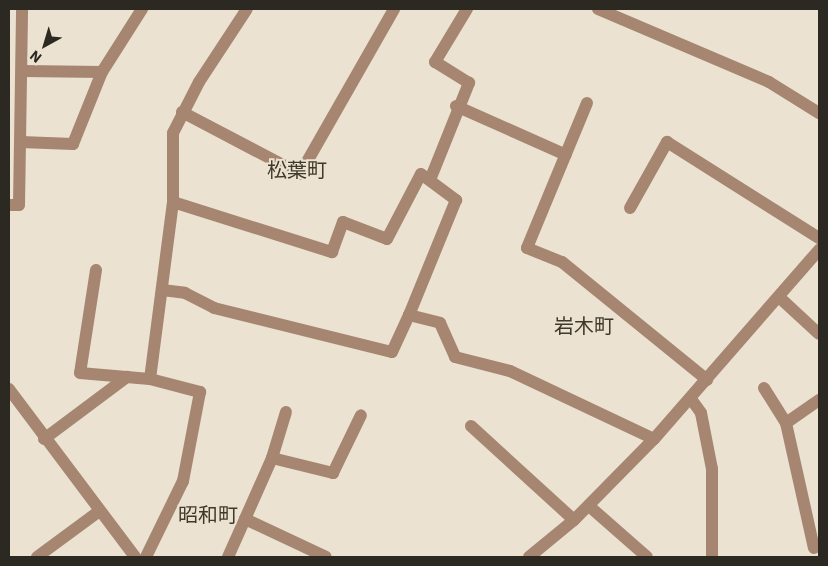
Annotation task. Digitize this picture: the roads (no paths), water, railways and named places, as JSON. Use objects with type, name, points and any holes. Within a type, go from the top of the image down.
[{"type":"street","points":[[9,205],[19,205],[23,71],[22,9]]},
{"type":"street","points":[[21,142],[73,144],[102,72],[142,9]]},
{"type":"street","points":[[150,379],[173,202],[173,133],[182,112],[247,9]]},
{"type":"street","points":[[182,112],[300,174],[394,9]]},
{"type":"street","points":[[430,180],[456,106],[469,83],[435,62],[468,9]]},
{"type":"street","points":[[598,9],[768,82],[819,113]]},
{"type":"street","points":[[23,71],[102,72]]},
{"type":"street","points":[[587,103],[526,248],[562,262],[707,380]]},
{"type":"street","points":[[456,106],[566,155]]},
{"type":"street","points":[[630,208],[666,142],[819,238]]},
{"type":"street","points":[[162,290],[185,292],[214,308],[392,352],[456,200],[421,174],[386,239],[343,222],[332,252],[173,202]]},
{"type":"street","points":[[529,557],[589,506],[654,439],[691,399],[819,250]]},
{"type":"street","points":[[96,270],[80,373],[150,379],[200,392],[182,481],[146,557]]},
{"type":"street","points":[[779,297],[819,334]]},
{"type":"street","points":[[409,315],[440,324],[455,357],[510,371],[654,439]]},
{"type":"street","points":[[44,438],[127,377]]},
{"type":"street","points":[[764,388],[786,423],[814,548]]},
{"type":"street","points":[[9,389],[98,512],[135,557]]},
{"type":"street","points":[[691,399],[701,413],[712,469],[712,557]]},
{"type":"street","points":[[786,423],[819,400]]},
{"type":"street","points":[[228,557],[272,458],[286,412]]},
{"type":"street","points":[[272,458],[333,473],[361,415]]},
{"type":"street","points":[[471,426],[574,520]]},
{"type":"street","points":[[589,506],[646,557]]},
{"type":"street","points":[[37,557],[98,512]]},
{"type":"street","points":[[245,519],[326,557]]},
{"type":"district","name":"松葉町","points":[[297,169]]},
{"type":"district","name":"岩木町","points":[[584,325]]},
{"type":"district","name":"昭和町","points":[[208,514]]}]
